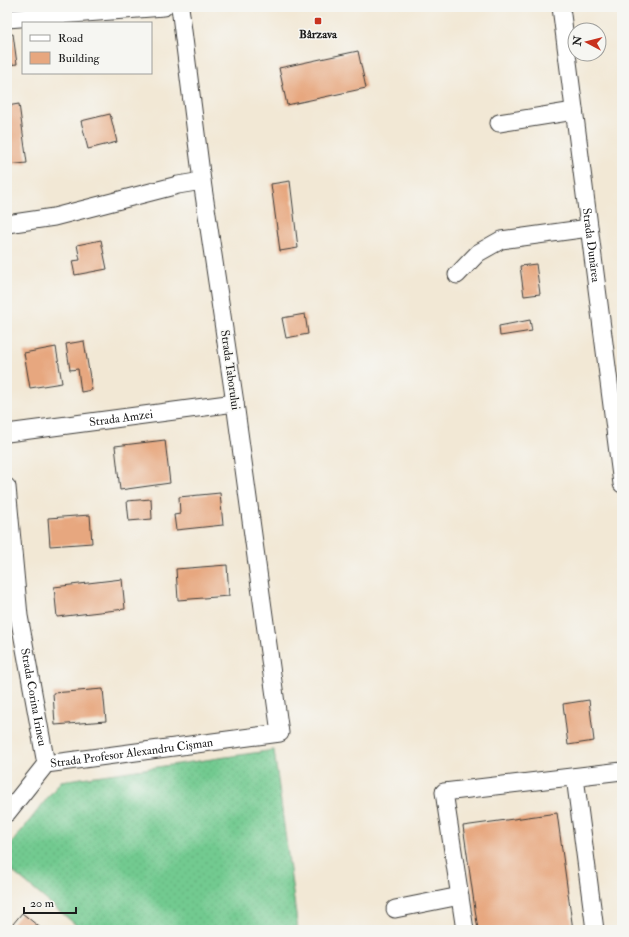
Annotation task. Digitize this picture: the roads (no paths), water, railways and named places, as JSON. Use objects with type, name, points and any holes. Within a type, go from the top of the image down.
[{"type":"street","points":[[7,19],[164,7]]},
{"type":"street","name":"Strada Taborului","points":[[180,7],[202,181],[235,402],[280,733]]},
{"type":"street","name":"Strada Dunărea","points":[[561,7],[622,484]]},
{"type":"street","points":[[499,123],[574,111]]},
{"type":"street","points":[[7,224],[54,217],[178,185],[202,181]]},
{"type":"street","points":[[457,275],[478,252],[501,240],[589,228]]},
{"type":"street","name":"Strada Amzei","points":[[7,433],[235,402]]},
{"type":"street","name":"Strada Corina Irineu","points":[[7,487],[13,617],[46,764]]},
{"type":"street","name":"Strada Profesor Alexandru Cișman","points":[[7,813],[46,764],[280,733]]},
{"type":"street","points":[[464,930],[444,792],[622,771]]},
{"type":"street","points":[[575,777],[595,930]]},
{"type":"street","points":[[395,909],[460,896]]},
{"type":"place","name":"Bârzava","points":[[318,21]]}]
